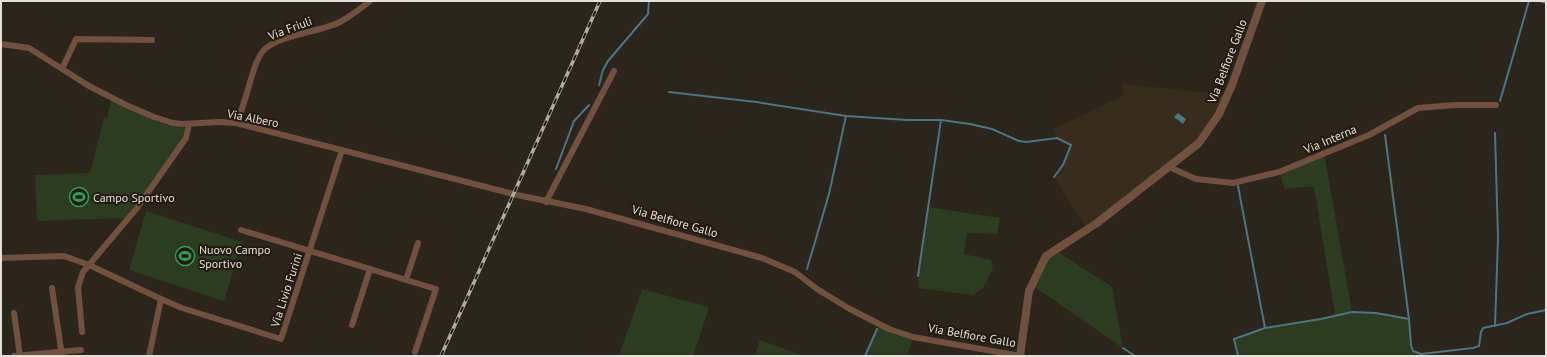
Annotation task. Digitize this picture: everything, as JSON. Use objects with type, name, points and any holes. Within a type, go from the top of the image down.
[{"type":"street","name":"Via Friuli","points":[[236,123],[241,114],[256,64],[264,51],[291,37],[339,22],[370,1]]},
{"type":"street","name":"Via Belfiore Gallo","points":[[513,194],[586,209],[762,258],[795,272],[817,289],[879,325],[913,337],[1020,356],[1029,291],[1046,256],[1097,223],[1199,143],[1219,114],[1232,85],[1262,1]]},
{"type":"street","points":[[62,69],[76,39],[152,40]]},
{"type":"street","name":"Via Albero","points":[[1,44],[29,48],[96,90],[147,115],[173,123],[236,123],[513,194]]},
{"type":"street","points":[[546,202],[614,71]]},
{"type":"street","name":"Via Interna","points":[[1169,167],[1196,179],[1233,183],[1279,172],[1369,135],[1418,108],[1455,105],[1496,106]]},
{"type":"street","points":[[82,332],[78,287],[83,272],[137,208],[186,138],[189,124]]},
{"type":"street","name":"Via Livio Furini","points":[[161,299],[182,308],[281,339],[342,150]]},
{"type":"street","points":[[241,230],[436,289],[415,352]]},
{"type":"street","points":[[406,280],[418,243]]},
{"type":"street","points":[[1,258],[64,256],[89,264],[161,299],[149,356]]},
{"type":"street","points":[[352,325],[370,269]]},
{"type":"street","points":[[52,288],[62,354]]},
{"type":"street","points":[[14,313],[18,356],[62,354],[81,350]]},
{"type":"shaded area","points":[[1123,84],[1228,95],[1199,143],[1087,229],[1054,177],[1063,165],[1071,145],[1057,138],[1054,129],[1123,96]]},
{"type":"green space","points":[[111,101],[155,120],[185,128],[183,137],[151,185],[124,218],[37,221],[35,175],[90,173],[104,117],[107,118]]},
{"type":"green space","points":[[1324,153],[1352,312],[1376,313],[1409,319],[1411,345],[1413,351],[1427,356],[1238,356],[1234,339],[1265,328],[1335,315],[1314,186],[1285,189],[1279,172]]},
{"type":"green space","points":[[928,207],[1000,218],[997,234],[967,233],[964,254],[991,260],[993,268],[983,288],[973,295],[919,288],[918,276]]},
{"type":"green space","name":"Nuovo Campo Sportivo","points":[[146,211],[242,242],[224,301],[129,270]]},
{"type":"green space","points":[[1055,250],[1112,287],[1123,348],[1032,285],[1046,256]]},
{"type":"green space","points":[[642,289],[709,307],[693,356],[619,356]]},
{"type":"green space","points":[[879,325],[913,337],[907,356],[865,356]]},
{"type":"green space","points":[[760,340],[804,356],[755,356]]},
{"type":"water","points":[[1178,113],[1186,119],[1183,124],[1174,117]]},
{"type":"waterway","points":[[599,85],[603,70],[608,61],[648,14],[649,1]]},
{"type":"waterway","points":[[1500,101],[1529,1]]},
{"type":"waterway","points":[[1540,1],[1546,3]]},
{"type":"waterway","points":[[669,92],[756,102],[846,116],[907,120],[941,120],[970,124],[992,129],[1019,141],[1026,142],[1057,138],[1071,145],[1063,165],[1054,177]]},
{"type":"waterway","points":[[556,169],[574,121],[589,105]]},
{"type":"waterway","points":[[807,269],[829,194],[846,116]]},
{"type":"waterway","points":[[918,276],[941,120]]},
{"type":"waterway","points":[[1495,133],[1498,238],[1495,326]]},
{"type":"waterway","points":[[1385,135],[1409,319]]},
{"type":"waterway","points":[[1238,186],[1265,328]]},
{"type":"waterway","points":[[1238,356],[1234,339],[1265,328],[1321,319],[1352,312],[1376,313],[1409,319],[1411,345],[1413,351],[1421,354],[1473,348],[1479,346],[1483,328],[1507,323],[1527,314],[1546,310]]},
{"type":"waterway","points":[[865,356],[877,329]]},
{"type":"waterway","points":[[1123,348],[1135,356]]},
{"type":"railway","points":[[441,356],[600,1]]},
{"type":"place","name":"Campo Sportivo","points":[[79,197]]},
{"type":"place","name":"Nuovo Campo Sportivo","points":[[185,256]]}]
